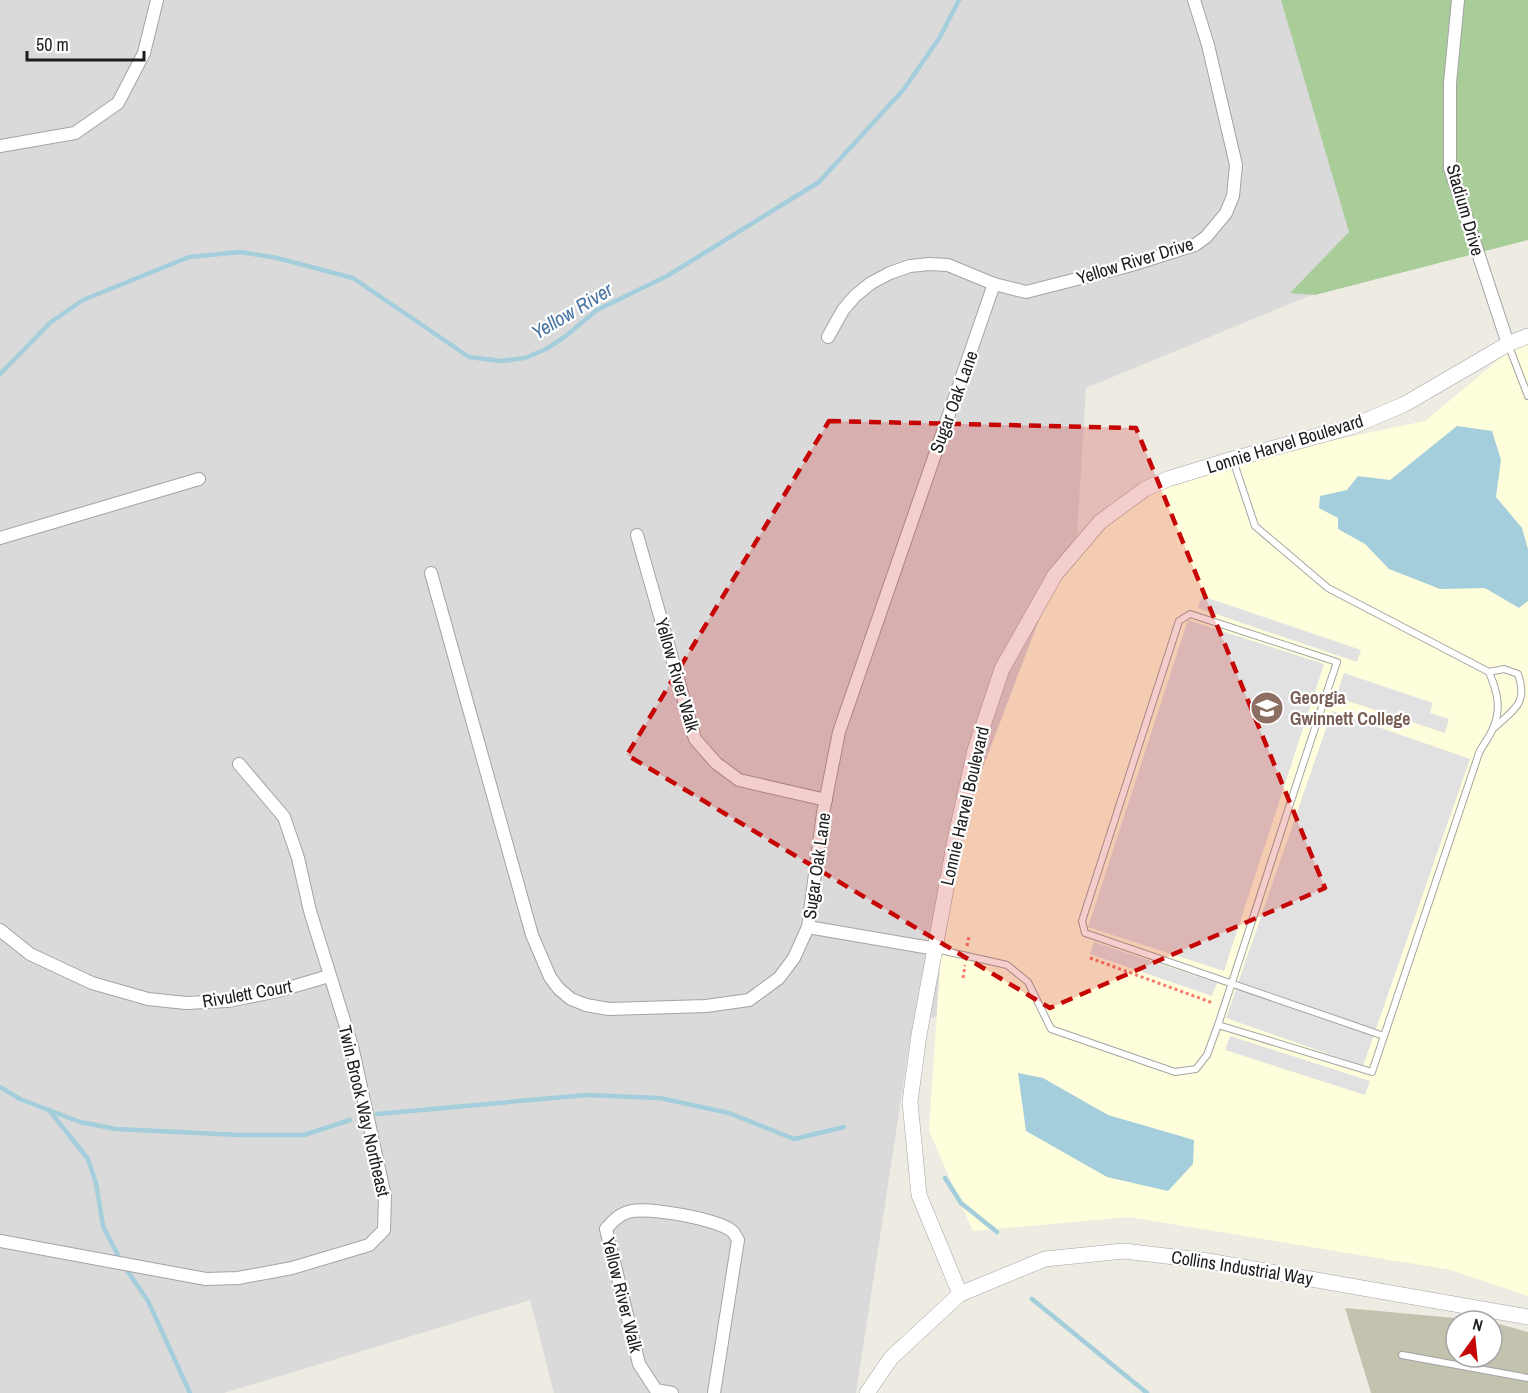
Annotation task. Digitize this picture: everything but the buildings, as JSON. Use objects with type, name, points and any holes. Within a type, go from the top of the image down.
[{"type":"street","points":[[0,146],[75,133],[118,103],[144,53],[157,0]]},
{"type":"street","name":"Yellow River Drive","points":[[828,337],[843,310],[855,296],[871,283],[910,266],[948,265],[994,284],[1026,292],[1195,246],[1206,237],[1226,213],[1233,196],[1236,165],[1208,45],[1194,0]]},
{"type":"street","name":"Stadium Drive","points":[[1458,0],[1450,83],[1450,168],[1508,344]]},
{"type":"street","name":"Sugar Oak Lane","points":[[431,573],[531,935],[550,977],[571,999],[586,1005],[609,1009],[706,1006],[749,1000],[779,978],[794,958],[808,927],[826,800],[839,732],[994,284]]},
{"type":"street","name":"Lonnie Harvel Boulevard","points":[[960,1294],[919,1195],[910,1102],[919,1035],[968,775],[1002,669],[1055,575],[1100,522],[1145,489],[1168,479],[1233,459],[1351,427],[1406,404],[1508,344],[1528,336]]},
{"type":"street","points":[[0,538],[199,479]]},
{"type":"street","name":"Yellow River Walk","points":[[637,535],[695,740],[716,763],[739,780],[826,800]]},
{"type":"street","name":"Twin Brook Way Northeast","points":[[0,1241],[206,1279],[238,1278],[292,1268],[369,1245],[384,1230],[385,1196],[352,1046],[310,911],[298,858],[284,817],[239,764]]},
{"type":"street","points":[[808,927],[936,949]]},
{"type":"street","name":"Rivulett Court","points":[[0,930],[30,954],[92,983],[148,999],[186,1003],[228,1001],[278,991],[329,976]]},
{"type":"street","name":"Yellow River Walk","points":[[672,1393],[656,1390],[639,1364],[606,1229],[613,1220],[627,1212],[649,1209],[696,1218],[733,1231],[738,1240],[714,1393]]},
{"type":"street","name":"Collins Industrial Way","points":[[960,1294],[1045,1259],[1124,1251],[1208,1262],[1528,1317]]},
{"type":"street","points":[[867,1393],[891,1358],[960,1294]]},
{"type":"lane","points":[[1508,344],[1528,396]]},
{"type":"lane","points":[[1233,459],[1255,526],[1328,588],[1489,672],[1504,669],[1518,674],[1524,690],[1521,703],[1493,728]]},
{"type":"lane","points":[[936,949],[1007,965],[1028,982],[1051,1029],[1176,1072],[1196,1069],[1207,1055],[1232,983],[1336,662],[1190,614],[1179,621],[1082,921],[1085,933],[1232,983],[1384,1036]]},
{"type":"lane","points":[[1218,1025],[1372,1072],[1479,753],[1493,728],[1498,712],[1498,694],[1489,672]]},
{"type":"lane","points":[[1402,1354],[1528,1378]]},
{"type":"path","points":[[1090,958],[1214,1002],[1210,1013]]},
{"type":"highlighted area","points":[[829,421],[1136,428],[1325,888],[1050,1008],[627,755]]},
{"type":"shaded area","points":[[0,0],[1354,0],[1408,255],[1086,388],[1049,993],[913,1022],[856,1393],[554,1393],[530,1300],[224,1393],[0,1393]]},
{"type":"shaded area","name":"Georgia Gwinnett College","points":[[1528,335],[1528,1296],[1451,1270],[1129,1217],[973,1231],[929,1131],[947,862],[1064,554],[1168,475],[1425,421]]},
{"type":"shaded area","points":[[1202,596],[1361,650],[1357,662],[1198,608]]},
{"type":"shaded area","points":[[1188,620],[1324,664],[1224,971],[1088,927]]},
{"type":"shaded area","points":[[1344,673],[1433,703],[1430,713],[1449,719],[1445,733],[1336,697]]},
{"type":"shaded area","points":[[1332,711],[1470,759],[1363,1066],[1226,1018]]},
{"type":"shaded area","points":[[1094,942],[1217,983],[1212,996],[1090,954]]},
{"type":"shaded area","points":[[1230,1036],[1370,1081],[1365,1095],[1225,1050]]},
{"type":"shaded area","points":[[1345,1308],[1444,1317],[1444,1369],[1504,1369],[1504,1325],[1528,1332],[1528,1393],[1371,1393]]},
{"type":"green space","points":[[1281,0],[1528,0],[1528,240],[1315,295],[1290,293],[1349,232]]},
{"type":"water","points":[[1457,426],[1492,431],[1501,460],[1496,497],[1522,528],[1528,549],[1528,601],[1519,608],[1485,588],[1440,589],[1389,569],[1365,544],[1338,529],[1338,518],[1319,508],[1320,496],[1347,490],[1358,476],[1390,480]]},
{"type":"water","points":[[1018,1073],[1043,1078],[1108,1115],[1194,1140],[1193,1164],[1168,1191],[1107,1177],[1026,1131]]},
{"type":"waterway","name":"Yellow River","points":[[0,374],[51,322],[83,300],[189,257],[240,252],[277,258],[353,278],[469,357],[501,361],[525,358],[546,349],[566,336],[597,310],[667,276],[819,182],[904,89],[940,37],[959,0]]},
{"type":"waterway","points":[[0,1087],[20,1099],[80,1122],[116,1129],[240,1135],[304,1135],[350,1120]]},
{"type":"waterway","points":[[377,1114],[586,1095],[660,1098],[729,1113],[794,1139],[844,1127]]},
{"type":"waterway","points":[[49,1110],[88,1159],[96,1183],[103,1226],[122,1263],[148,1301],[190,1393]]},
{"type":"waterway","points":[[945,1178],[961,1203],[997,1232]]},
{"type":"waterway","points":[[1032,1299],[1147,1393]]},
{"type":"place","name":"Georgia Gwinnett College","points":[[1267,708]]}]
